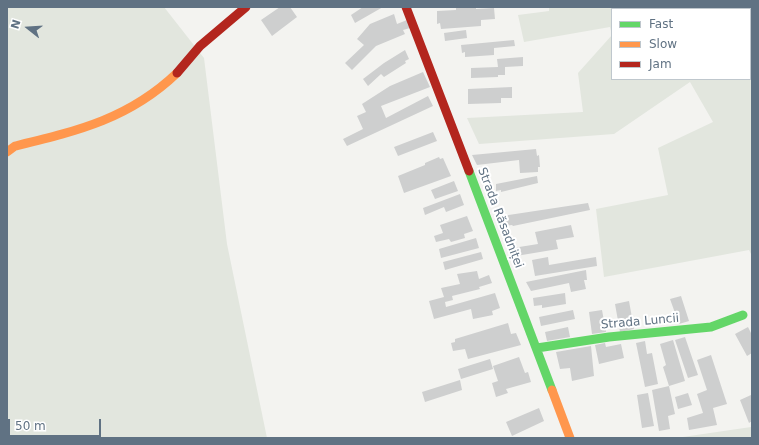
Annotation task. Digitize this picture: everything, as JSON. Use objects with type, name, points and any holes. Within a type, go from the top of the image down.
[{"type":"street","points":[[7,152],[15,146],[80,130],[104,121],[129,108],[164,86],[182,69],[200,46],[246,7]]},
{"type":"street","name":"Strada Răsadniței","points":[[406,7],[570,438]]},
{"type":"street","name":"Strada Luncii","points":[[537,348],[609,337],[711,327],[743,315]]},
{"type":"shaded area","points":[[7,7],[164,7],[204,58],[227,244],[267,438],[7,438]]},
{"type":"shaded area","points":[[549,7],[752,7],[752,256],[749,250],[604,277],[596,209],[668,195],[658,148],[713,122],[690,82],[614,134],[479,144],[467,118],[583,112],[578,73],[611,36],[611,80],[751,80],[751,8],[611,8],[611,31],[610,27],[524,42],[518,15],[549,11]]},
{"type":"shaded area","points":[[751,427],[752,438],[676,438]]},
{"type":"building","points":[[280,7],[290,7],[297,17],[272,36],[261,20]]},
{"type":"building","points":[[363,7],[383,7],[355,23],[351,15]]},
{"type":"building","points":[[456,7],[476,7],[476,9],[494,8],[495,19],[481,20],[481,26],[441,29],[440,23],[437,24],[437,11],[456,10]]},
{"type":"building","points":[[394,14],[397,24],[407,20],[410,28],[403,30],[405,34],[376,46],[352,70],[345,63],[364,45],[357,39],[370,24]]},
{"type":"building","points":[[466,30],[467,38],[445,41],[444,33]]},
{"type":"building","points":[[514,40],[515,46],[494,48],[494,55],[465,57],[465,52],[462,53],[461,45]]},
{"type":"building","points":[[405,50],[409,59],[405,61],[406,63],[384,77],[381,74],[368,86],[363,79],[384,63]]},
{"type":"building","points":[[523,57],[523,66],[505,67],[505,75],[498,75],[498,77],[471,78],[471,68],[498,67],[497,59]]},
{"type":"building","points":[[423,72],[430,87],[381,106],[386,118],[428,96],[433,106],[347,146],[343,139],[363,129],[357,116],[366,112],[362,104],[390,86]]},
{"type":"building","points":[[512,87],[512,98],[501,98],[501,103],[468,104],[468,89]]},
{"type":"building","points":[[433,132],[437,141],[398,156],[394,147]]},
{"type":"building","points":[[536,149],[537,156],[539,155],[540,167],[538,167],[538,172],[520,173],[519,160],[477,165],[472,155]]},
{"type":"building","points":[[439,157],[440,159],[443,158],[451,176],[404,193],[398,176],[425,165],[425,163]]},
{"type":"building","points":[[537,176],[538,183],[501,192],[501,190],[496,191],[496,184]]},
{"type":"building","points":[[454,181],[458,191],[435,199],[431,190]]},
{"type":"building","points":[[460,194],[464,205],[446,212],[444,207],[425,215],[423,208]]},
{"type":"building","points":[[588,203],[590,210],[513,226],[504,226],[502,216]]},
{"type":"building","points":[[467,216],[473,231],[464,234],[465,238],[451,242],[449,239],[436,242],[434,236],[443,233],[440,225]]},
{"type":"building","points":[[571,225],[574,237],[556,240],[558,249],[516,256],[513,248],[538,244],[535,232]]},
{"type":"building","points":[[476,238],[479,248],[441,258],[439,249]]},
{"type":"building","points":[[481,252],[483,259],[445,270],[443,262]]},
{"type":"building","points":[[548,257],[549,265],[596,257],[597,266],[535,276],[532,260]]},
{"type":"building","points":[[586,270],[587,280],[584,280],[586,289],[571,292],[569,283],[531,291],[526,282]]},
{"type":"building","points":[[477,271],[479,279],[489,275],[492,283],[479,287],[480,289],[452,296],[453,300],[445,302],[446,307],[495,293],[500,308],[492,311],[493,315],[473,319],[471,309],[434,319],[429,301],[444,297],[441,288],[460,284],[457,274]]},
{"type":"building","points":[[565,293],[566,304],[542,308],[542,305],[534,306],[533,298]]},
{"type":"building","points":[[681,296],[689,321],[679,324],[670,299]]},
{"type":"building","points":[[629,301],[634,329],[620,332],[615,304]]},
{"type":"building","points":[[573,310],[575,319],[541,326],[539,317]]},
{"type":"building","points":[[602,310],[606,332],[592,334],[589,312]]},
{"type":"building","points":[[508,323],[511,334],[516,333],[521,345],[468,359],[465,349],[453,351],[451,343],[455,342],[455,339]]},
{"type":"building","points":[[568,327],[570,337],[547,341],[545,332]]},
{"type":"building","points":[[748,327],[752,335],[752,353],[747,356],[735,334]]},
{"type":"building","points":[[685,337],[698,375],[688,378],[675,340]]},
{"type":"building","points":[[673,340],[685,381],[669,386],[663,367],[666,365],[660,344]]},
{"type":"building","points":[[645,341],[647,354],[652,353],[658,384],[645,387],[636,343]]},
{"type":"building","points":[[605,343],[606,347],[621,344],[624,358],[599,364],[595,345]]},
{"type":"building","points":[[591,346],[594,376],[572,381],[570,368],[560,369],[556,352]]},
{"type":"building","points":[[711,355],[727,404],[713,408],[717,425],[689,430],[687,418],[703,413],[697,394],[707,390],[697,360]]},
{"type":"building","points":[[519,357],[525,373],[528,372],[531,382],[506,389],[508,393],[496,397],[492,383],[498,381],[493,366]]},
{"type":"building","points":[[490,359],[493,369],[461,379],[458,369]]},
{"type":"building","points":[[460,380],[462,390],[425,402],[422,392]]},
{"type":"building","points":[[669,386],[675,414],[668,416],[670,429],[659,431],[652,390]]},
{"type":"building","points":[[648,393],[654,426],[642,428],[637,395]]},
{"type":"building","points":[[688,393],[692,405],[678,409],[675,397]]},
{"type":"building","points":[[751,395],[752,421],[749,423],[740,400]]},
{"type":"building","points":[[539,408],[544,421],[512,436],[506,422]]},
{"type":"traffic: fast","points":[[469,171],[552,390]]},
{"type":"traffic: fast","points":[[537,348],[609,337],[711,327],[743,315]]},
{"type":"traffic: slow","points":[[7,152],[15,146],[60,135],[101,121],[121,112],[140,102],[159,89],[177,73]]},
{"type":"traffic: slow","points":[[552,390],[570,438]]},
{"type":"traffic: jam","points":[[177,73],[200,46],[246,7]]},
{"type":"traffic: jam","points":[[406,7],[469,171]]}]
